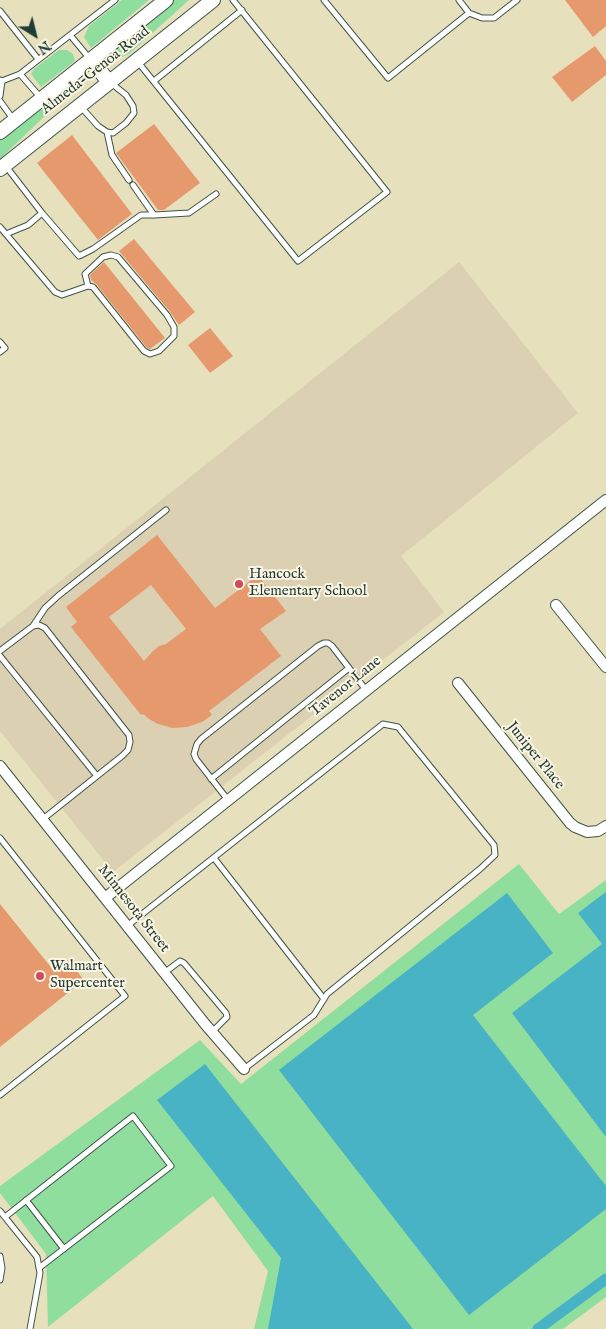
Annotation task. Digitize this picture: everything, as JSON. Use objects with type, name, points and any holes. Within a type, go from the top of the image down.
[{"type":"main road","name":"Almeda-Genoa Road","points":[[0,132],[166,0]]},
{"type":"main road","name":"Almeda-Genoa Road","points":[[2,167],[212,0]]},
{"type":"main road","points":[[91,60],[109,82]]},
{"type":"street","name":"Tavenor Lane","points":[[105,898],[606,500]]},
{"type":"street","points":[[556,605],[606,667]]},
{"type":"street","name":"Juniper Place","points":[[458,683],[570,823],[587,832],[602,828]]},
{"type":"street","name":"Minnesota Street","points":[[0,766],[164,973],[244,1069]]},
{"type":"lane","points":[[0,96],[1,80],[20,74],[115,0]]},
{"type":"lane","points":[[136,60],[298,261],[388,192],[233,0]]},
{"type":"lane","points":[[324,0],[388,78],[469,13]]},
{"type":"lane","points":[[459,0],[469,13],[482,18],[494,18],[517,0]]},
{"type":"lane","points":[[0,10],[38,59]]},
{"type":"lane","points":[[154,81],[242,10]]},
{"type":"lane","points":[[70,34],[91,60]]},
{"type":"lane","points":[[20,74],[42,99]]},
{"type":"lane","points":[[79,105],[98,126],[107,132],[113,133],[126,123],[134,113],[134,106],[126,95],[109,82]]},
{"type":"lane","points":[[0,101],[14,121]]},
{"type":"lane","points":[[107,132],[112,155],[129,180]]},
{"type":"lane","points":[[2,167],[79,256],[93,249],[141,215],[189,213],[216,194]]},
{"type":"lane","points":[[133,185],[154,215]]},
{"type":"lane","points":[[6,234],[28,225],[42,212]]},
{"type":"lane","points":[[0,227],[55,292],[62,295],[88,286],[93,287],[144,351],[150,354],[159,351],[174,336],[174,327],[167,315],[118,257],[103,257],[85,274],[88,286]]},
{"type":"lane","points":[[0,342],[5,348],[0,352]]},
{"type":"lane","points":[[0,652],[33,626],[40,614],[51,602],[166,510]]},
{"type":"lane","points":[[33,626],[39,625],[45,628],[130,735],[128,750],[122,756],[42,819]]},
{"type":"lane","points":[[228,800],[196,760],[194,754],[201,740],[232,714],[324,643],[332,646],[366,690]]},
{"type":"lane","points":[[0,656],[97,776]]},
{"type":"lane","points":[[211,779],[349,668]]},
{"type":"lane","points":[[127,926],[383,724],[398,727],[494,845],[495,855],[327,994],[314,1015],[244,1069]]},
{"type":"lane","points":[[0,838],[125,996],[0,1095]]},
{"type":"lane","points":[[214,858],[324,999]]},
{"type":"lane","points":[[164,973],[180,961],[184,962],[226,1013],[228,1017],[212,1032]]},
{"type":"lane","points":[[5,1217],[133,1116],[171,1166],[39,1268]]},
{"type":"lane","points":[[26,1200],[64,1249]]},
{"type":"lane","points":[[0,1211],[37,1257],[40,1273],[30,1329]]},
{"type":"lane","points":[[0,1256],[2,1268],[0,1280]]},
{"type":"shaded area","name":"Hancock Elementary School","points":[[459,262],[578,413],[401,556],[444,612],[113,872],[0,731],[0,629]]},
{"type":"green space","points":[[122,0],[149,0],[91,48],[84,37],[89,26]]},
{"type":"green space","points":[[173,0],[189,0],[129,54],[110,62],[113,50]]},
{"type":"green space","points":[[59,50],[67,50],[73,54],[75,61],[41,87],[31,74],[34,69]]},
{"type":"green space","points":[[78,79],[84,79],[71,94],[50,111],[0,159],[0,139]]},
{"type":"green space","points":[[519,864],[559,914],[606,880],[606,1297],[563,1329],[254,1329],[268,1271],[213,1196],[48,1327],[46,1254],[0,1193],[0,1186],[200,1040],[241,1084]]},
{"type":"water","points":[[606,892],[606,1137],[512,1013],[602,944],[578,913]]},
{"type":"water","points":[[507,893],[553,953],[473,1015],[606,1186],[606,1209],[469,1315],[279,1070]]},
{"type":"water","points":[[205,1064],[413,1329],[268,1329],[281,1258],[157,1100]]},
{"type":"building","points":[[565,0],[606,0],[606,26],[593,37]]},
{"type":"building","points":[[595,46],[606,61],[606,75],[572,102],[552,77]]},
{"type":"building","points":[[154,124],[200,183],[164,210],[158,210],[116,153]]},
{"type":"building","points":[[72,135],[132,214],[98,240],[37,163]]},
{"type":"building","points":[[134,239],[195,312],[179,325],[119,251]]},
{"type":"building","points":[[104,262],[165,338],[150,349],[147,348],[91,280],[90,275]]},
{"type":"building","points":[[210,328],[233,356],[210,373],[188,345]]},
{"type":"building","points":[[157,535],[215,608],[258,575],[286,611],[260,629],[281,656],[209,711],[212,715],[202,722],[187,727],[172,728],[158,724],[143,714],[141,715],[71,627],[77,622],[66,607]],"holes":[[[151,585],[186,629],[166,644],[159,646],[144,661],[109,617]]]},
{"type":"building","name":"Walmart Supercenter","points":[[0,904],[54,971],[68,960],[84,980],[0,1047]]},
{"type":"waterway","points":[[538,1329],[606,1279]]},
{"type":"place","name":"Hancock Elementary School","points":[[239,584]]},
{"type":"place","name":"Walmart Supercenter","points":[[40,976]]}]
